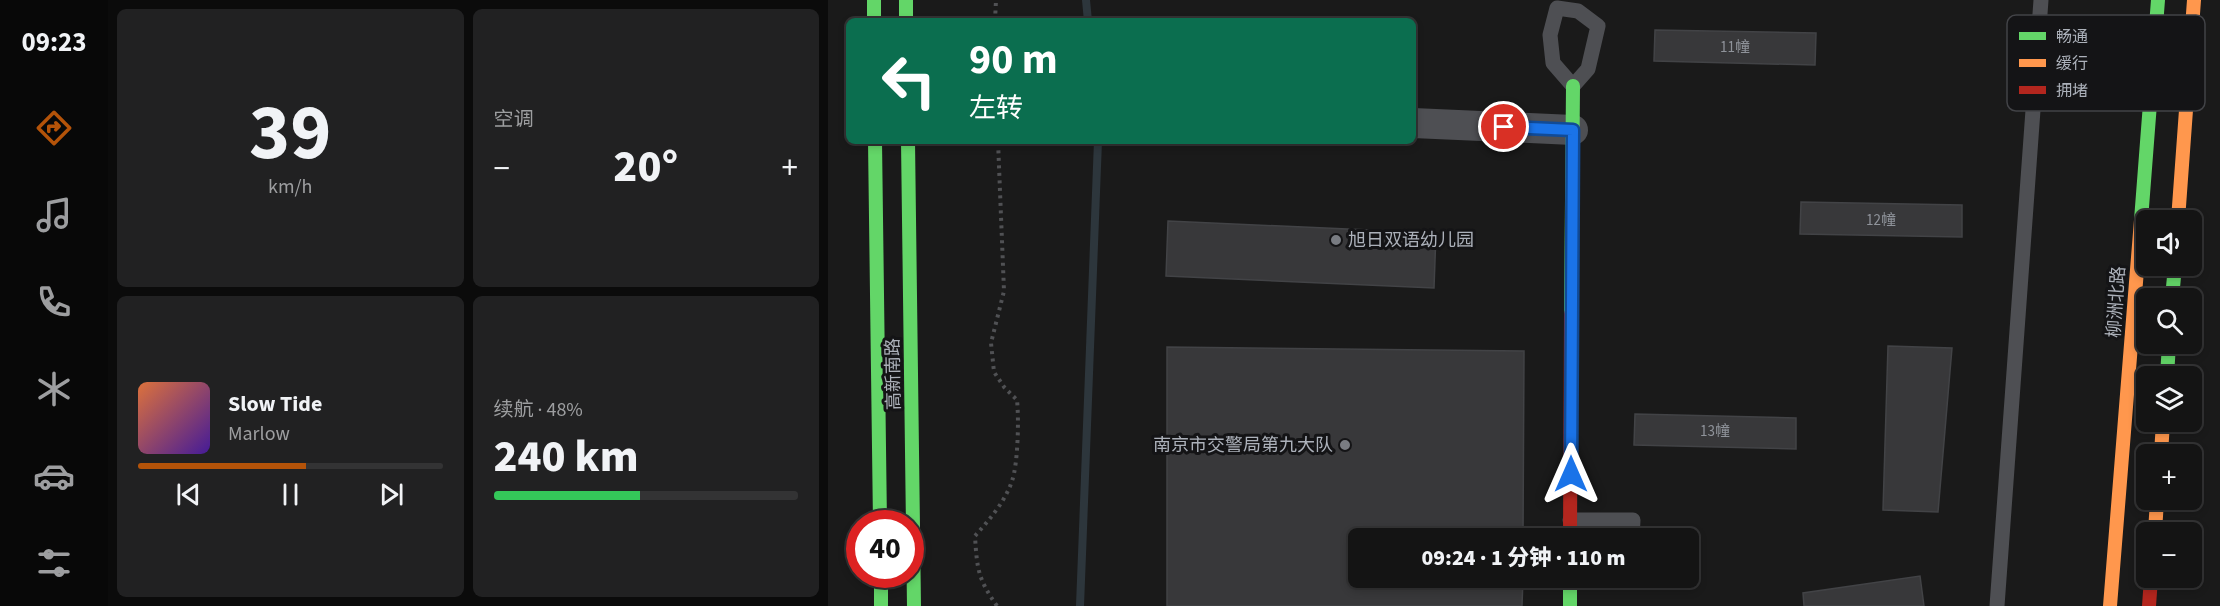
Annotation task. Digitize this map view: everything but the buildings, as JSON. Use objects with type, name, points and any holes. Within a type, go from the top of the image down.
[{"type":"main road","points":[[874,0],[874,18]]},
{"type":"main road","points":[[906,0],[906,18]]},
{"type":"main road","name":"柳洲北路","points":[[2157,15],[2158,0]]},
{"type":"main road","points":[[2193,15],[2194,0]]},
{"type":"main road","points":[[1570,528],[1573,86]]},
{"type":"main road","name":"柳洲北路","points":[[2110,606],[2149,111]]},
{"type":"main road","points":[[2179,210],[2186,111]]},
{"type":"main road","name":"高新南路","points":[[876,144],[880,510]]},
{"type":"main road","name":"高新南路","points":[[908,144],[914,606]]},
{"type":"main road","points":[[881,588],[881,606]]},
{"type":"main road","points":[[1570,588],[1570,606]]},
{"type":"main road","points":[[2149,606],[2150,588]]},
{"type":"street","points":[[1416,123],[1573,130]]},
{"type":"lane","points":[[2040,15],[2041,0]]},
{"type":"lane","points":[[1557,8],[1578,11],[1598,26],[1588,69],[1573,86],[1553,63],[1550,35],[1557,8]]},
{"type":"lane","points":[[1997,606],[2033,111]]},
{"type":"lane","points":[[1570,520],[1633,520],[1633,528]]},
{"type":"path","points":[[995,18],[996,0]]},
{"type":"path","points":[[997,606],[985,589],[977,570],[975,537],[997,510],[1012,480],[1018,419],[1017,400],[994,372],[991,343],[1004,291],[998,144]]},
{"type":"waterway","points":[[1086,0],[1088,18]]},
{"type":"waterway","points":[[1080,606],[1098,144]]},
{"type":"traffic: fast","points":[[874,0],[874,18]]},
{"type":"traffic: fast","points":[[906,0],[906,18]]},
{"type":"traffic: fast","points":[[2157,15],[2158,0]]},
{"type":"traffic: fast","points":[[1571,314],[1573,86]]},
{"type":"traffic: fast","points":[[2142,210],[2149,111]]},
{"type":"traffic: fast","points":[[875,144],[880,510]]},
{"type":"traffic: fast","points":[[908,144],[914,606]]},
{"type":"traffic: fast","points":[[2173,288],[2174,276]]},
{"type":"traffic: fast","points":[[2168,354],[2168,366]]},
{"type":"traffic: fast","points":[[881,588],[881,606]]},
{"type":"traffic: fast","points":[[1570,588],[1570,606]]},
{"type":"traffic: slow","points":[[2193,15],[2194,0]]},
{"type":"traffic: slow","points":[[2179,210],[2186,111]]},
{"type":"traffic: slow","points":[[2110,606],[2137,276]]},
{"type":"traffic: slow","points":[[2162,432],[2162,444]]},
{"type":"traffic: slow","points":[[2156,510],[2156,522]]},
{"type":"traffic: jam","points":[[1570,528],[1571,314]]},
{"type":"traffic: jam","points":[[2149,606],[2150,588]]},
{"type":"place","name":"旭日双语幼儿园","points":[[1336,240]]},
{"type":"place","name":"南京市交警局第九大队","points":[[1345,445]]},
{"type":"route","points":[[1504,127],[1573,130],[1571,474]]}]
